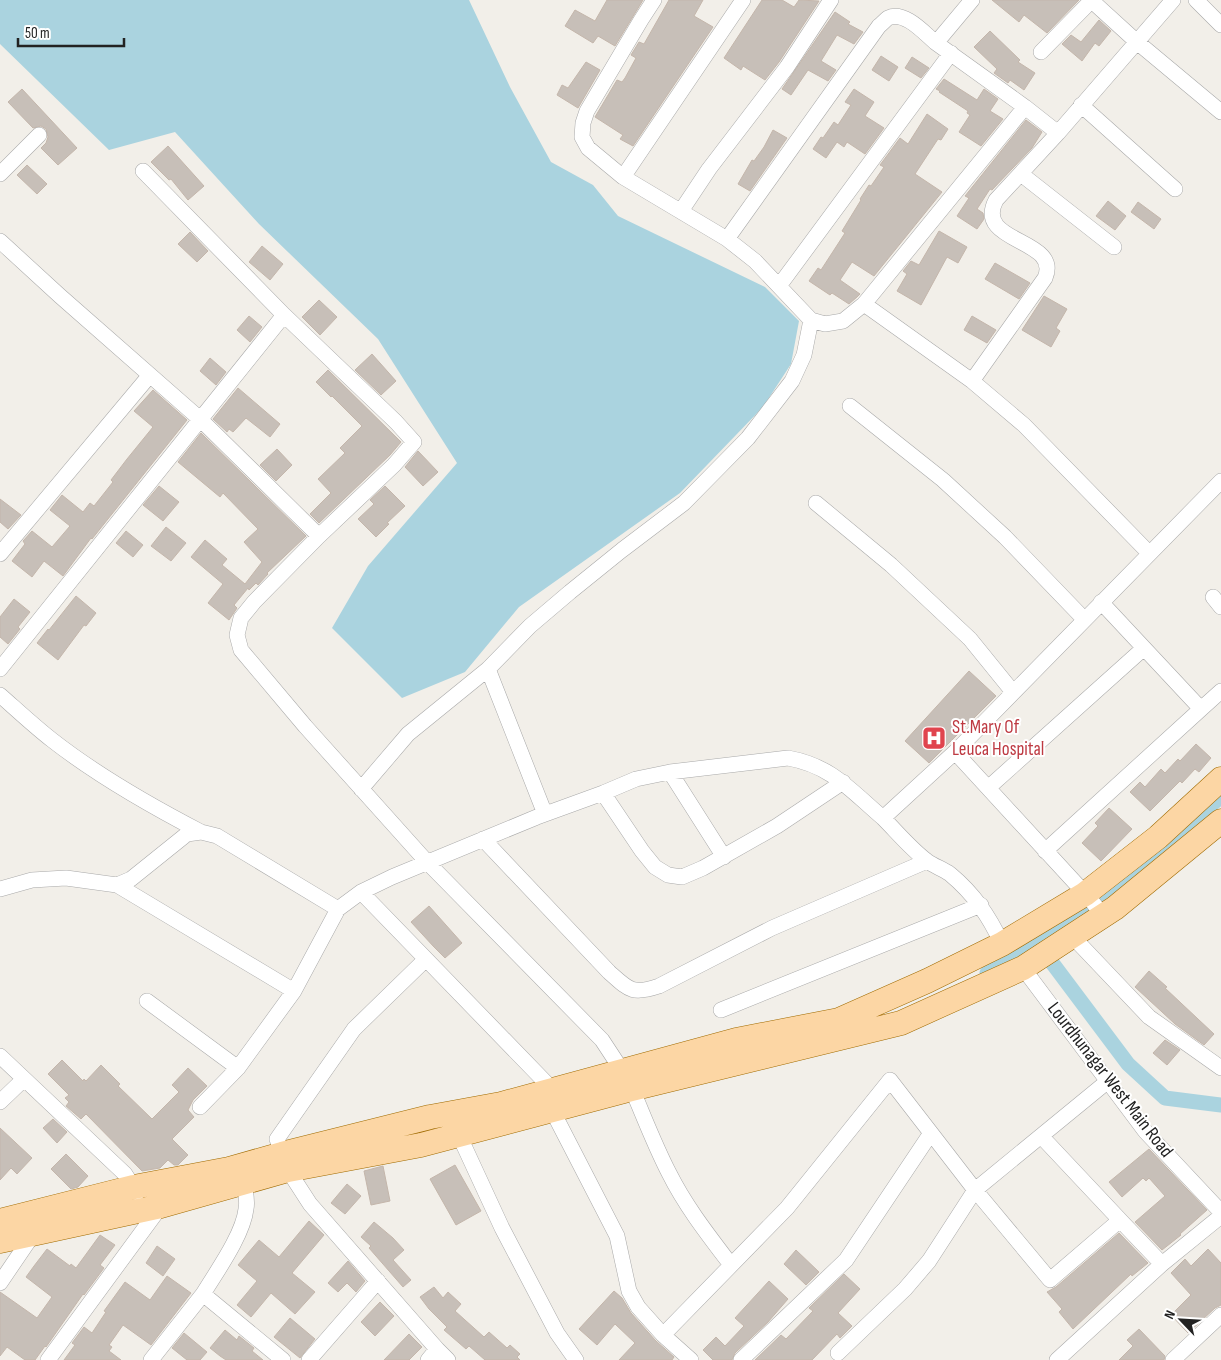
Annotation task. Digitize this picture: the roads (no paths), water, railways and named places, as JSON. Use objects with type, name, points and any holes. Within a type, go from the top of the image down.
[{"type":"main road","points":[[0,1242],[143,1199],[229,1169],[422,1144],[459,1135],[552,1100],[628,1080],[901,1023],[1038,958],[1072,936],[1094,905],[1158,837],[1221,779]]},
{"type":"main road","points":[[628,1080],[736,1040],[839,1020],[927,981],[1002,944],[1094,905],[1115,908],[1221,821]]},
{"type":"main road","points":[[0,1221],[244,1182],[285,1162],[430,1117],[501,1104],[552,1100]]},
{"type":"street","points":[[654,0],[587,112],[583,123],[582,137],[588,148],[623,177],[727,239],[755,261],[811,320],[825,324],[843,320],[864,304],[1025,107]]},
{"type":"street","points":[[623,177],[743,0]]},
{"type":"street","points":[[681,212],[709,169],[787,67],[831,0]]},
{"type":"street","points":[[936,43],[972,0]]},
{"type":"street","points":[[1041,52],[1092,0],[1137,42],[1221,112]]},
{"type":"street","points":[[972,381],[1045,278],[1048,269],[1047,261],[1040,254],[1001,230],[991,216],[992,207],[996,200],[1058,133],[1172,0]]},
{"type":"street","points":[[1196,0],[1221,25]]},
{"type":"street","points":[[727,239],[879,26],[889,18],[900,16],[911,22],[936,43],[1058,133]]},
{"type":"street","points":[[780,286],[951,53]]},
{"type":"street","points":[[1081,106],[1175,189]]},
{"type":"street","points":[[0,174],[38,135]]},
{"type":"street","points":[[143,172],[284,315],[396,422],[414,442],[394,465],[319,536],[254,602],[241,618],[237,635],[241,650],[304,726],[427,862],[602,1040],[628,1080],[669,1173],[683,1198],[698,1222],[731,1266]]},
{"type":"street","points":[[1021,174],[1114,246]]},
{"type":"street","points":[[0,241],[200,419],[319,536]]},
{"type":"street","points":[[864,304],[972,381],[1024,425],[1149,553]]},
{"type":"street","points":[[0,669],[284,315]]},
{"type":"street","points":[[361,789],[408,734],[488,669],[530,626],[570,592],[684,503],[748,438],[792,381],[804,355],[811,320]]},
{"type":"street","points":[[0,554],[150,375]]},
{"type":"street","points":[[850,406],[950,486],[1005,537],[1084,619]]},
{"type":"street","points":[[883,818],[955,752],[1221,481]]},
{"type":"street","points":[[816,503],[891,565],[970,639],[1013,692]]},
{"type":"street","points":[[1101,602],[1201,709]]},
{"type":"street","points":[[988,788],[1144,648]]},
{"type":"street","points":[[488,669],[545,814]]},
{"type":"street","points":[[1045,852],[1221,691]]},
{"type":"street","points":[[0,695],[51,740],[92,769],[155,808],[201,832],[217,836],[338,909]]},
{"type":"street","points":[[955,752],[1094,905]]},
{"type":"street","points":[[200,1107],[238,1068],[294,991],[338,909],[361,892],[427,862],[545,814],[636,779],[670,772],[788,758],[821,768],[843,782],[927,860],[949,873],[981,905],[993,923],[1002,944]]},
{"type":"street","points":[[670,772],[724,857]]},
{"type":"street","points":[[603,793],[642,851],[656,867],[668,875],[682,877],[704,868],[777,826],[843,782]]},
{"type":"street","points":[[117,885],[131,879],[187,834],[201,832]]},
{"type":"street","points":[[483,839],[609,972],[633,991],[645,991],[658,986],[772,928],[927,860]]},
{"type":"street","points":[[0,889],[32,880],[66,878],[117,885],[294,991]]},
{"type":"street","points":[[361,892],[426,959],[552,1100],[617,1236],[629,1291],[638,1307],[691,1360]]},
{"type":"street","points":[[721,1010],[981,905]]},
{"type":"street","points":[[1072,936],[1149,1018],[1221,1068]]},
{"type":"street","name":"Lourdhunagar West Main Road","points":[[1038,958],[1108,1082],[1145,1131],[1221,1214]]},
{"type":"street","points":[[426,959],[354,1029],[277,1140],[285,1162],[310,1204],[378,1280],[433,1354],[448,1360]]},
{"type":"street","points":[[147,1001],[238,1068]]},
{"type":"street","points":[[0,1056],[125,1174],[143,1199],[48,1360]]},
{"type":"street","points":[[0,1102],[24,1079]]},
{"type":"street","points":[[663,1334],[787,1208],[890,1080],[975,1190],[1050,1280],[1120,1220]]},
{"type":"street","points":[[837,1358],[923,1268],[975,1190],[1108,1082]]},
{"type":"street","points":[[741,1360],[846,1260],[931,1133]]},
{"type":"street","points":[[459,1135],[502,1228],[557,1333],[576,1360]]},
{"type":"street","points":[[1041,1136],[1162,1264]]},
{"type":"street","points":[[151,1360],[204,1294],[226,1255],[245,1215],[247,1201],[244,1182]]},
{"type":"street","points":[[1056,1360],[1162,1264],[1221,1214]]},
{"type":"street","points":[[0,1283],[34,1233]]},
{"type":"street","points":[[309,1360],[378,1280]]},
{"type":"street","points":[[204,1294],[283,1360]]},
{"type":"street","points":[[1173,1360],[1221,1315]]},
{"type":"water","points":[[0,0],[469,0],[510,87],[551,162],[593,185],[618,216],[765,287],[799,321],[791,364],[763,407],[680,493],[519,607],[465,672],[402,698],[332,628],[368,566],[457,463],[378,339],[259,224],[175,132],[109,150],[0,44]]},
{"type":"waterway","points":[[987,973],[1111,896],[1221,796]]},
{"type":"waterway","points":[[1041,948],[1128,1064],[1165,1098],[1221,1105]]},
{"type":"waterway","points":[[386,1140],[451,1125]]},
{"type":"place","name":"St.Mary Of Leuca Hospital","points":[[934,738]]}]
